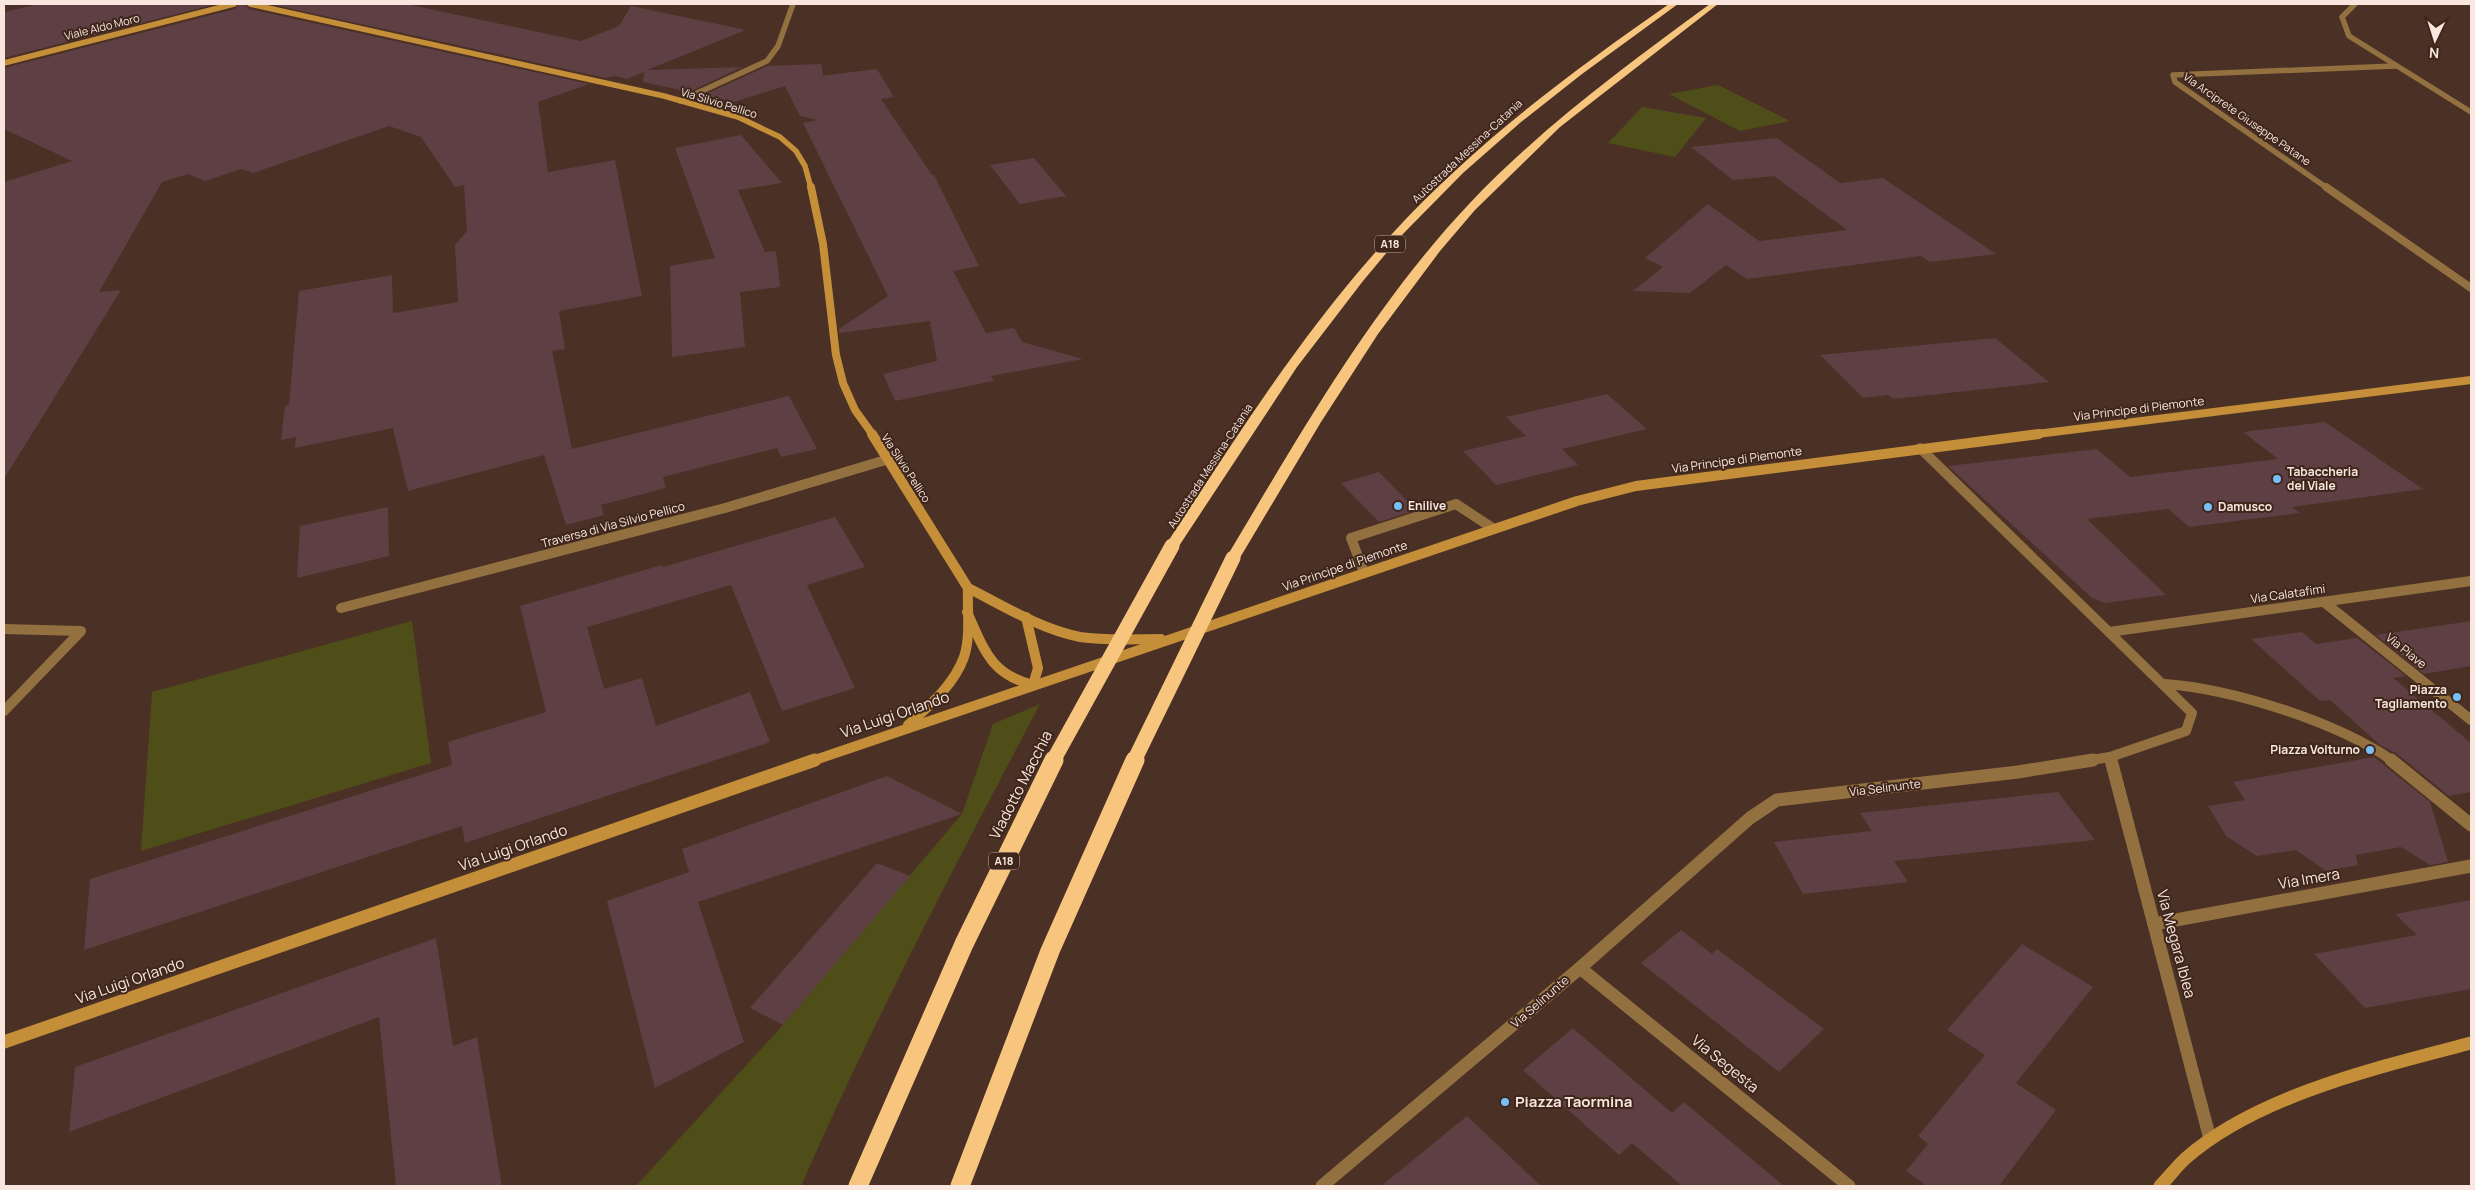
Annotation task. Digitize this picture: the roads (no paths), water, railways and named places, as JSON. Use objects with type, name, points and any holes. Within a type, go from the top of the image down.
[{"type":"highway","name":"Autostrada Messina-Catania","points":[[1172,546],[1273,393],[1328,317],[1431,198],[1532,108],[1579,70],[1674,4]]},
{"type":"highway","points":[[960,1186],[988,1109],[1075,895],[1152,722],[1233,558],[1312,424],[1376,328],[1421,266],[1472,208],[1560,122],[1615,77],[1714,4]]},
{"type":"highway","name":"Viadotto Macchia","points":[[858,1186],[896,1093],[994,880],[1081,708],[1172,546]]},
{"type":"street","name":"Viale Aldo Moro","points":[[4,62],[234,4]]},
{"type":"street","name":"Via Silvio Pellico","points":[[250,4],[680,101],[738,117],[780,137],[796,151],[805,166],[823,244],[836,354],[843,383],[855,410],[889,459],[968,588]]},
{"type":"street","points":[[680,101],[767,61],[778,46],[793,4]]},
{"type":"street","points":[[2355,4],[2342,18],[2349,36],[2471,112]]},
{"type":"street","name":"Via Arciprete Giuseppe Patane","points":[[2395,66],[2173,74],[2175,82],[2471,288]]},
{"type":"street","name":"Via Principe di Piemonte","points":[[1033,686],[1577,501],[1636,486],[1920,448],[2471,380]]},
{"type":"street","name":"Via Selinunte","points":[[1322,1186],[1580,968],[1750,818],[1777,800],[2018,772],[2110,757],[2186,731],[2192,713],[2165,684],[1920,448]]},
{"type":"street","name":"Traversa di Via Silvio Pellico","points":[[341,608],[725,508],[889,459]]},
{"type":"street","points":[[1364,572],[1352,538],[1456,504],[1494,529]]},
{"type":"street","name":"Via Calatafimi","points":[[2109,632],[2471,581]]},
{"type":"street","points":[[904,729],[932,703],[951,680],[964,656],[968,588],[1026,617],[1071,635],[1100,639],[1170,639]]},
{"type":"street","name":"Via Piave","points":[[2324,602],[2471,720]]},
{"type":"street","points":[[967,611],[990,657],[1000,671],[1012,680],[1033,686],[1038,668],[1026,617]]},
{"type":"street","points":[[4,630],[81,631],[4,711]]},
{"type":"street","points":[[2165,684],[2188,685],[2223,693],[2330,728],[2377,750],[2428,786],[2471,825]]},
{"type":"street","name":"Via Luigi Orlando","points":[[4,1042],[904,729],[1033,686]]},
{"type":"street","name":"Via Megara Iblea","points":[[2110,757],[2210,1139]]},
{"type":"street","name":"Via Imera","points":[[2154,924],[2471,866]]},
{"type":"street","name":"Via Segesta","points":[[1580,968],[1849,1186]]},
{"type":"street","points":[[2160,1186],[2169,1175],[2210,1139],[2298,1096],[2395,1063],[2471,1043]]},
{"type":"place","name":"Tabaccheria del Viale","points":[[2277,479]]},
{"type":"place","name":"Enilive","points":[[1398,506]]},
{"type":"place","name":"Damusco","points":[[2208,507]]},
{"type":"place","name":"Piazza Tagliamento","points":[[2457,697]]},
{"type":"place","name":"Piazza Volturno","points":[[2370,750]]},
{"type":"place","name":"Piazza Taormina","points":[[1505,1102]]}]
